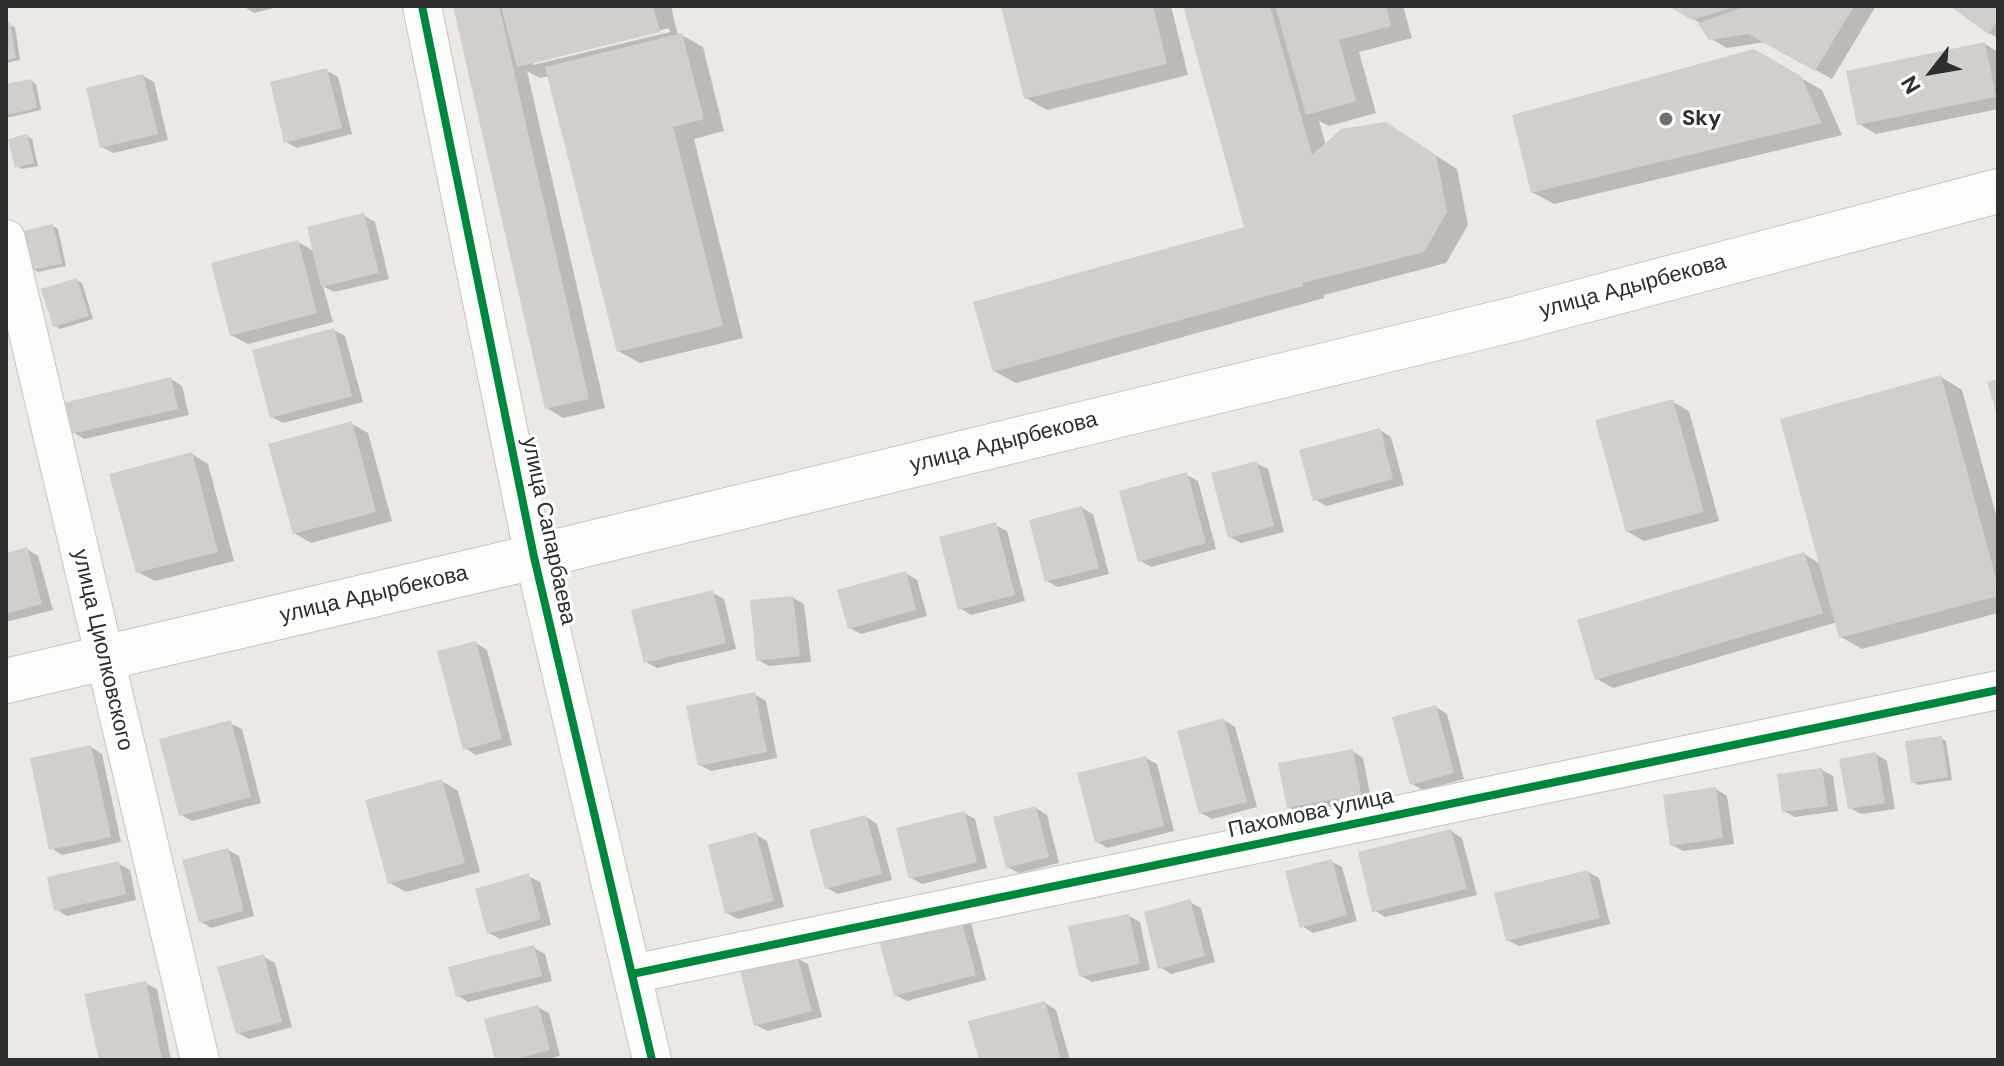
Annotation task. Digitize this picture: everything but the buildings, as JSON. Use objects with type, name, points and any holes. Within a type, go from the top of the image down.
[{"type":"main road","name":"улица Адырбекова","points":[[6,681],[534,557],[1515,319],[1998,191]]},
{"type":"street","name":"улица Сапарбаева","points":[[422,6],[534,557],[652,1060]]},
{"type":"street","name":"улица Циолковского","points":[[6,239],[200,1060]]},
{"type":"street","name":"Пахомова улица","points":[[632,974],[1998,690]]},
{"type":"cycle path","points":[[422,6],[534,557],[652,1060]]},
{"type":"cycle path","points":[[632,974],[1998,690]]},
{"type":"place","name":"Sky","points":[[1666,119]]}]
